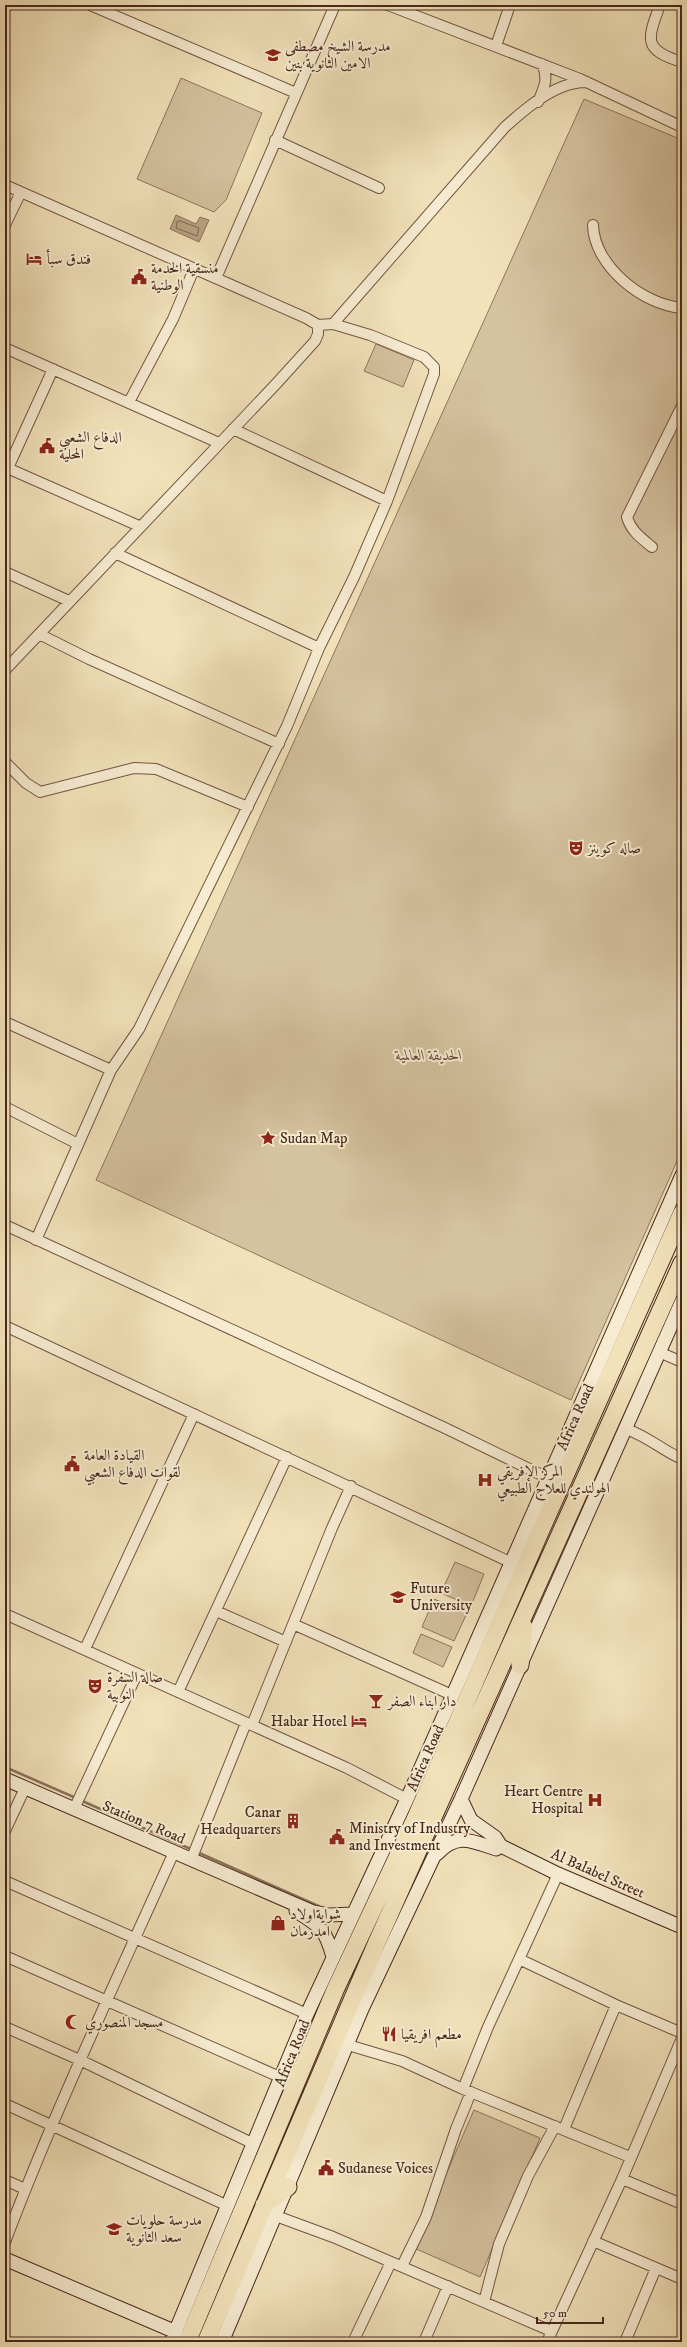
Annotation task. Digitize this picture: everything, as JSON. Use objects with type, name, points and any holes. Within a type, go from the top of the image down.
[{"type":"highway","name":"Africa Road","points":[[178,2339],[279,2122],[336,1988],[417,1814],[533,1530],[625,1341],[682,1213]]},
{"type":"highway","points":[[206,2342],[270,2210],[377,1942],[682,1263]]},
{"type":"highway","points":[[635,1318],[659,1316]]},
{"type":"highway","points":[[625,1341],[644,1347]]},
{"type":"highway","points":[[520,1665],[526,1612]]},
{"type":"highway","points":[[273,2099],[279,2122]]},
{"type":"highway","points":[[270,2210],[288,2188]]},
{"type":"street","points":[[90,5],[296,93]]},
{"type":"street","points":[[216,278],[335,5]]},
{"type":"street","points":[[388,5],[587,82],[682,127]]},
{"type":"street","points":[[496,46],[510,5]]},
{"type":"street","points":[[660,5],[651,30],[653,46],[661,55],[682,62]]},
{"type":"street","points":[[538,102],[545,87],[546,79],[546,72],[542,64]]},
{"type":"street","points":[[333,324],[505,128],[538,102],[569,85],[587,82]]},
{"type":"street","points":[[275,140],[379,188]]},
{"type":"street","points":[[5,184],[306,318],[318,325],[333,324],[398,346],[424,357],[434,367],[434,374],[387,501],[354,577],[319,648],[279,744],[139,1029],[111,1070],[36,1240]]},
{"type":"street","points":[[5,225],[21,192]]},
{"type":"street","points":[[593,225],[593,236],[603,258],[629,286],[666,305],[682,308]]},
{"type":"street","points":[[128,402],[173,319],[194,269]]},
{"type":"street","points":[[5,670],[139,526],[233,429],[315,341],[318,334],[318,325]]},
{"type":"street","points":[[5,348],[219,443]]},
{"type":"street","points":[[53,369],[7,468],[139,526]]},
{"type":"street","points":[[652,547],[629,525],[627,517],[682,406]]},
{"type":"street","points":[[233,429],[387,501]]},
{"type":"street","points":[[115,553],[319,648]]},
{"type":"street","points":[[5,572],[69,601]]},
{"type":"street","points":[[39,634],[89,660],[279,744]]},
{"type":"street","points":[[5,762],[26,783],[40,792],[134,768],[147,768],[156,769],[248,807]]},
{"type":"street","points":[[5,1022],[111,1070]]},
{"type":"street","points":[[5,1107],[78,1144]]},
{"type":"street","name":"Africa Road","points":[[178,2339],[228,2206],[282,2078],[307,2014],[407,1799],[510,1562],[533,1530],[548,1478],[682,1175]]},
{"type":"street","points":[[5,1226],[445,1428],[548,1478]]},
{"type":"street","points":[[288,2188],[362,2009],[461,1799],[682,1301]]},
{"type":"street","points":[[5,1326],[351,1486],[510,1562]]},
{"type":"street","points":[[659,1352],[682,1362]]},
{"type":"street","points":[[86,1649],[194,1414]]},
{"type":"street","points":[[626,1429],[645,1436],[663,1450],[682,1459]]},
{"type":"street","points":[[178,1692],[287,1457]]},
{"type":"street","points":[[191,1860],[286,1642],[351,1486]]},
{"type":"street","points":[[216,1611],[286,1642]]},
{"type":"street","points":[[5,1614],[86,1649],[137,1674],[347,1768],[407,1799]]},
{"type":"street","points":[[293,1624],[452,1695]]},
{"type":"street","points":[[74,1809],[137,1674]]},
{"type":"street","name":"Station 7 Road","points":[[5,1779],[270,1894]]},
{"type":"street","points":[[5,1831],[25,1788]]},
{"type":"street","name":"Al Balabel Street","points":[[461,1799],[471,1820],[495,1836],[501,1846],[558,1874],[682,1927]]},
{"type":"street","name":"Al Balabel Street","points":[[434,1857],[442,1848],[459,1841],[475,1840],[496,1849],[501,1846]]},
{"type":"street","points":[[5,2242],[25,2189],[82,2061],[106,2000],[174,1852]]},
{"type":"street","points":[[402,2266],[426,2217],[456,2129],[488,2027],[558,1874]]},
{"type":"street","points":[[5,1881],[136,1937],[307,2014]]},
{"type":"street","points":[[270,1894],[325,1915],[353,1914]]},
{"type":"street","points":[[270,1894],[322,1929],[327,1934],[333,1957]]},
{"type":"street","points":[[5,1956],[282,2078]]},
{"type":"street","points":[[519,1959],[616,2005],[682,2033]]},
{"type":"street","points":[[484,2302],[498,2244],[528,2176],[559,2128],[616,2005]]},
{"type":"street","points":[[5,2027],[82,2061],[254,2144]]},
{"type":"street","points":[[546,2342],[622,2179],[630,2157],[682,2038]]},
{"type":"street","points":[[348,2045],[402,2061],[467,2090],[630,2157]]},
{"type":"street","points":[[5,2104],[228,2206]]},
{"type":"street","points":[[622,2179],[682,2204]]},
{"type":"street","points":[[5,2180],[25,2189]]},
{"type":"street","points":[[222,2342],[270,2210],[551,2331]]},
{"type":"street","points":[[594,2241],[682,2279]]},
{"type":"street","points":[[5,2259],[178,2339]]},
{"type":"street","points":[[354,2342],[391,2262]]},
{"type":"street","points":[[625,2342],[656,2268]]},
{"type":"street","points":[[424,2342],[448,2286]]},
{"type":"green space","points":[[181,78],[262,113],[226,200],[214,212],[137,179]]},
{"type":"green space","name":"الحديقة العالمية","points":[[584,99],[682,140],[682,1150],[571,1400],[96,1180]]},
{"type":"green space","points":[[376,344],[414,360],[403,387],[364,371]]},
{"type":"green space","points":[[455,1562],[484,1574],[471,1606],[441,1593]]},
{"type":"green space","points":[[434,1599],[467,1613],[454,1641],[422,1627]]},
{"type":"green space","points":[[421,1634],[452,1647],[443,1667],[413,1653]]},
{"type":"green space","points":[[474,2110],[540,2138],[480,2277],[414,2248]]},
{"type":"water","points":[[176,215],[196,224],[200,217],[209,220],[199,242],[170,229]]},
{"type":"waterway","points":[[5,1767],[76,1798]]},
{"type":"waterway","points":[[80,1800],[193,1850]]},
{"type":"waterway","points":[[197,1852],[323,1908]]},
{"type":"place","name":"مدرسة الشيخ مصطفى الامين الثانوية بنين","points":[[273,55]]},
{"type":"place","name":"فندق سبأ","points":[[34,259]]},
{"type":"place","name":"منسقية الخدمة الوطنية","points":[[139,277]]},
{"type":"place","name":"الدفاع الشعبي المحلية","points":[[47,446]]},
{"type":"place","name":"صاله كوينز","points":[[576,848]]},
{"type":"place","name":"Sudan Map","points":[[268,1138]]},
{"type":"place","name":"القيادة العامة لقوات الدفاع الشعبي","points":[[72,1464]]},
{"type":"place","name":"المركز الإفريقي الهولندي للعلاج الطبيعي","points":[[485,1480]]},
{"type":"place","name":"Future University","points":[[398,1597]]},
{"type":"place","name":"صالة السفرة النوبية","points":[[95,1686]]},
{"type":"place","name":"دار ابناء الصفر","points":[[376,1701]]},
{"type":"place","name":"Habar Hotel","points":[[359,1721]]},
{"type":"place","name":"Heart Centre Hospital","points":[[595,1800]]},
{"type":"place","name":"Canar Headquarters","points":[[293,1821]]},
{"type":"place","name":"Ministry of Industry and Investment","points":[[337,1837]]},
{"type":"place","name":"شوايةاولاد امدرمان","points":[[278,1923]]},
{"type":"place","name":"مسجد المنصوري","points":[[73,2022]]},
{"type":"place","name":"مطعم افريقيا","points":[[389,2034]]},
{"type":"place","name":"Sudanese Voices","points":[[326,2168]]},
{"type":"place","name":"مدرسة حلويات سعد الثانوية","points":[[114,2229]]}]
